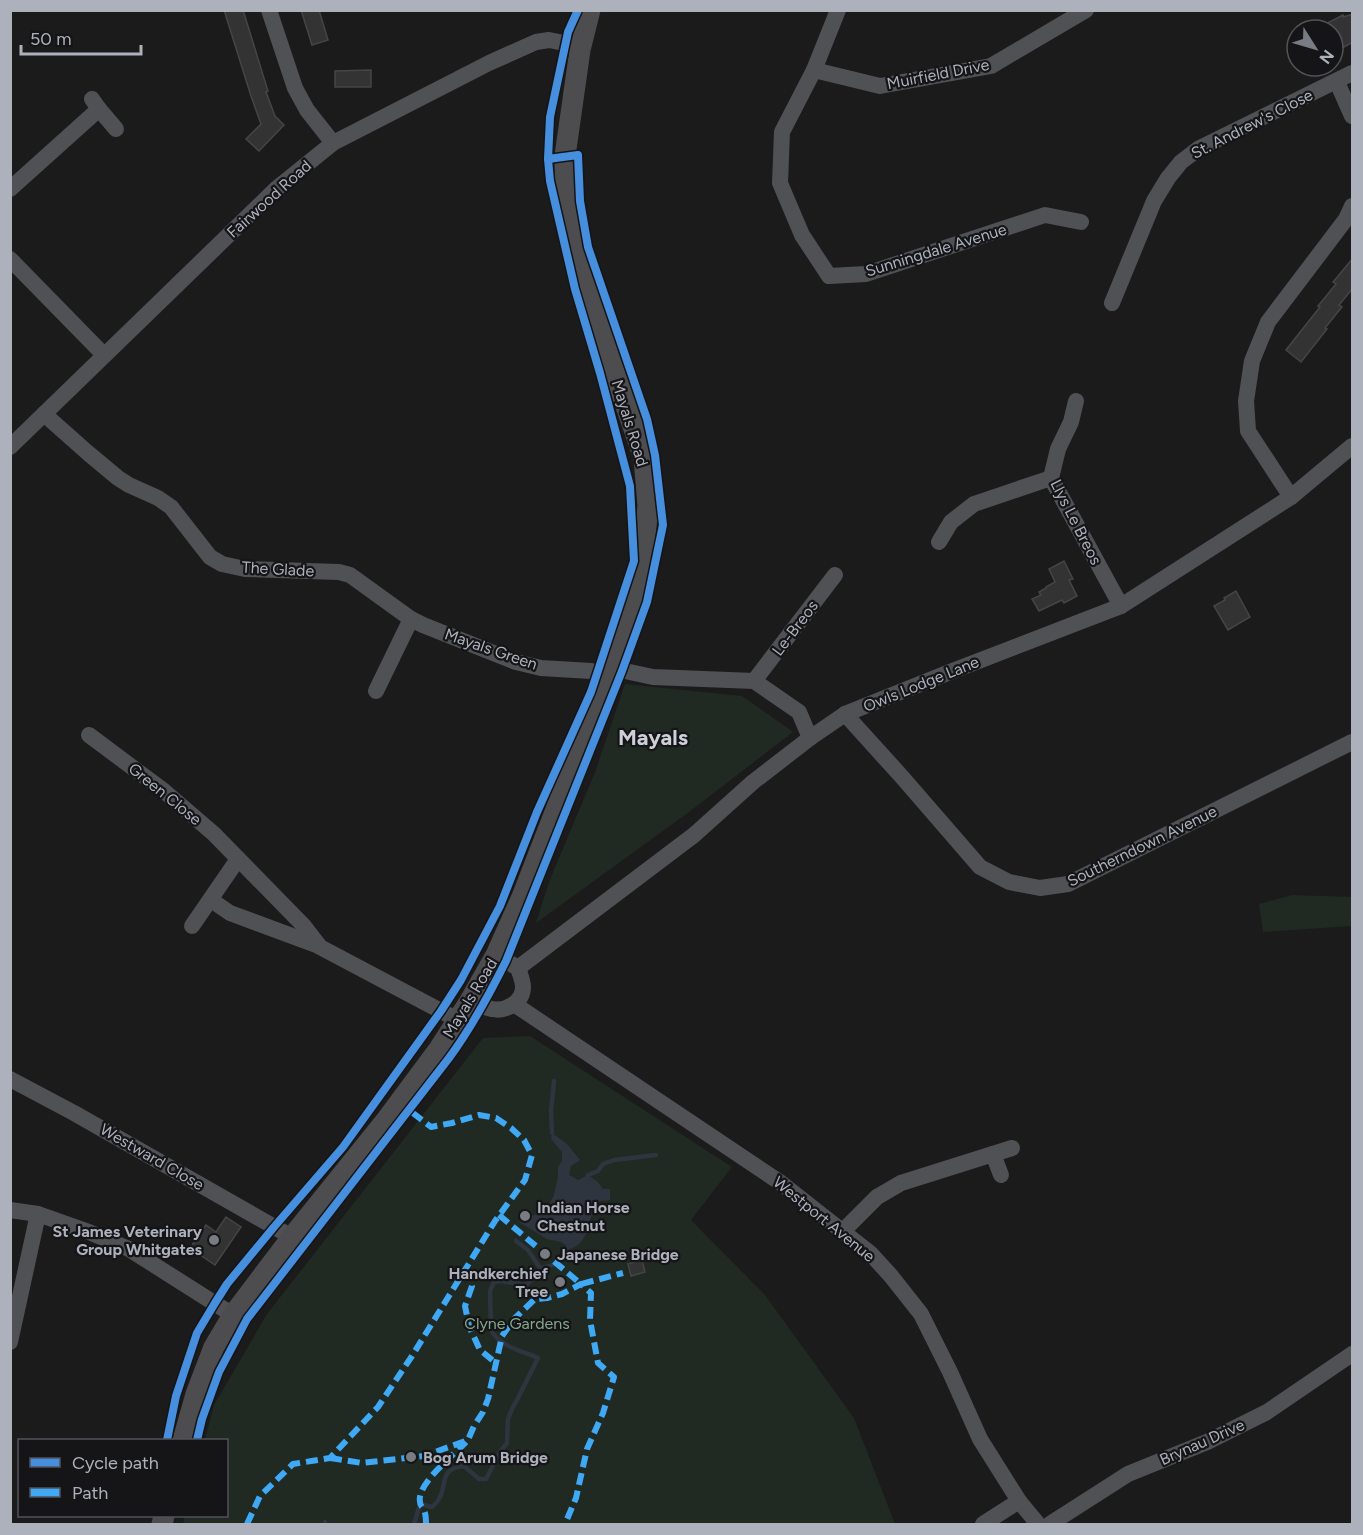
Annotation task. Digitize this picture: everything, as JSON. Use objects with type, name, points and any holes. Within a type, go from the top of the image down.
[{"type":"main road","name":"Mayals Road","points":[[183,1439],[196,1394],[214,1347],[233,1315],[387,1119],[470,1001],[522,897],[609,672],[630,624],[641,576],[648,506],[644,458],[607,351],[581,258],[565,177],[565,156],[580,50],[590,10]]},
{"type":"street","points":[[269,10],[295,88],[307,110],[333,143]]},
{"type":"street","name":"Sunningdale Avenue","points":[[838,10],[814,70],[782,132],[780,183],[802,235],[829,276],[866,274],[1045,215],[1081,222]]},
{"type":"street","name":"Muirfield Drive","points":[[814,70],[880,86],[991,66],[1086,10]]},
{"type":"street","name":"Fairwood Road","points":[[10,447],[276,189],[333,143],[489,63],[536,42],[549,40],[580,50]]},
{"type":"street","name":"St. Andrew's Close","points":[[1112,303],[1154,201],[1181,162],[1198,149],[1353,74]]},
{"type":"street","points":[[1337,81],[1353,116]]},
{"type":"street","points":[[10,189],[95,104],[116,129]]},
{"type":"street","points":[[1291,497],[1248,431],[1246,401],[1252,361],[1268,322],[1346,219],[1353,206]]},
{"type":"street","points":[[10,259],[104,355]]},
{"type":"street","name":"Llys Le Breos","points":[[1076,401],[1071,422],[1058,448],[1051,478],[1121,606]]},
{"type":"street","name":"The Glade","points":[[44,414],[118,478],[171,507],[210,557],[222,564],[245,569],[339,572],[350,575],[411,619]]},
{"type":"street","name":"Owls Lodge Lane","points":[[518,968],[694,835],[753,782],[845,714],[1121,606],[1291,497],[1353,446]]},
{"type":"street","points":[[939,542],[951,522],[974,504],[1051,478]]},
{"type":"street","name":"Le-Breos","points":[[754,681],[835,574]]},
{"type":"street","points":[[376,691],[411,619]]},
{"type":"street","name":"Mayals Green","points":[[411,619],[516,662],[541,668],[653,677],[754,681]]},
{"type":"street","points":[[754,681],[799,712],[810,738]]},
{"type":"street","name":"Southerndown Avenue","points":[[845,714],[980,867],[1009,882],[1040,888],[1068,884],[1353,742]]},
{"type":"street","name":"Green Close","points":[[89,735],[164,791],[214,834],[303,925],[320,947]]},
{"type":"street","points":[[192,926],[238,859]]},
{"type":"street","name":"Green Close","points":[[211,900],[230,914],[320,947],[458,1020]]},
{"type":"street","points":[[470,1001],[492,1009],[505,1010],[514,1004],[521,994],[523,986],[518,968],[495,955]]},
{"type":"street","name":"Westport Avenue","points":[[514,1004],[781,1183],[870,1253],[921,1314],[980,1439],[1019,1501],[1038,1524]]},
{"type":"street","name":"Westward Close","points":[[10,1079],[292,1237]]},
{"type":"street","points":[[843,1231],[877,1197],[901,1183],[1012,1148]]},
{"type":"street","points":[[993,1154],[1000,1175]]},
{"type":"street","points":[[10,1210],[38,1214],[89,1232],[129,1250],[233,1315]]},
{"type":"street","points":[[10,1342],[38,1214]]},
{"type":"street","name":"Brynau Drive","points":[[1050,1524],[1128,1474],[1206,1442],[1267,1412],[1353,1354]]},
{"type":"street","points":[[982,1524],[1019,1501]]},
{"type":"green space","points":[[625,684],[742,696],[793,732],[689,812],[536,923],[549,882],[595,772]]},
{"type":"green space","points":[[1292,895],[1352,897],[1352,926],[1263,932],[1259,904]]},
{"type":"green space","name":"Clyne Gardens","points":[[530,1036],[732,1167],[691,1220],[765,1295],[854,1418],[895,1524],[183,1524],[185,1517],[228,1517],[228,1439],[205,1439],[214,1405],[267,1314],[483,1038]]},
{"type":"shaded area","points":[[552,1133],[567,1144],[580,1160],[571,1166],[569,1175],[578,1180],[588,1175],[603,1189],[610,1189],[610,1200],[596,1204],[584,1238],[571,1249],[561,1242],[547,1239],[519,1222],[522,1217],[546,1210],[554,1195],[562,1152],[551,1139]]},
{"type":"building","points":[[224,10],[243,10],[268,91],[266,92],[275,116],[284,125],[259,151],[246,139],[261,124]]},
{"type":"building","points":[[301,10],[319,10],[328,40],[312,45]]},
{"type":"building","points":[[1353,14],[1353,42],[1345,46],[1345,18],[1337,18],[1343,15],[1343,17]]},
{"type":"building","points":[[371,70],[371,87],[335,87],[335,71]]},
{"type":"building","points":[[1353,258],[1353,288],[1339,305],[1342,307],[1325,328],[1327,329],[1301,362],[1286,350],[1320,307],[1318,306],[1336,284],[1333,282]]},
{"type":"building","points":[[1064,561],[1073,579],[1069,580],[1077,596],[1039,611],[1032,599],[1041,595],[1039,592],[1055,582],[1049,569]]},
{"type":"building","points":[[1236,591],[1250,617],[1228,630],[1214,606]]},
{"type":"building","name":"St James Veterinary Group Whitgates","points":[[226,1217],[241,1227],[215,1265],[190,1248],[206,1225],[216,1232]]},
{"type":"building","points":[[642,1260],[645,1272],[631,1276],[628,1264]]},
{"type":"waterway","points":[[552,1133],[551,1111],[554,1081]]},
{"type":"waterway","points":[[588,1175],[598,1171],[603,1164],[614,1160],[656,1155]]},
{"type":"waterway","points":[[516,1241],[528,1250],[540,1268],[557,1262],[568,1247]]},
{"type":"waterway","points":[[414,1524],[420,1504],[432,1507],[439,1500],[445,1478],[450,1470],[464,1466],[479,1479],[486,1479],[507,1443],[508,1419],[538,1358],[505,1344],[494,1335],[491,1329],[490,1291],[494,1282],[526,1285],[540,1268]]},
{"type":"marked path","points":[[247,1524],[260,1496],[293,1464],[330,1458],[378,1407],[495,1221],[525,1180],[532,1155],[524,1140],[496,1118],[479,1115],[431,1127],[409,1110]]},
{"type":"marked path","points":[[499,1215],[581,1284],[623,1273]]},
{"type":"marked path","points":[[466,1269],[472,1286],[465,1306],[469,1326],[480,1350],[496,1363]]},
{"type":"marked path","points":[[330,1458],[362,1463],[424,1456],[468,1440],[488,1399],[502,1336],[515,1318],[535,1299],[562,1294],[581,1284],[591,1293],[590,1320],[598,1363],[614,1377],[603,1413],[587,1449],[576,1498],[565,1524]]},
{"type":"marked path","points":[[426,1524],[420,1495],[430,1478],[466,1442]]},
{"type":"cycle path","points":[[197,1439],[219,1372],[247,1319],[449,1058],[487,998],[506,961],[622,671],[647,602],[663,525],[655,455],[647,419],[588,247],[580,201],[578,155],[548,159],[550,117],[568,32],[578,10]]},
{"type":"cycle path","points":[[167,1439],[176,1396],[197,1333],[227,1284],[343,1147],[461,980],[500,906],[537,812],[591,692],[634,561],[630,486],[575,289],[550,181],[548,159]]},
{"type":"place","name":"Indian Horse Chestnut","points":[[525,1216]]},
{"type":"place","name":"St James Veterinary Group Whitgates","points":[[214,1240]]},
{"type":"place","name":"Japanese Bridge","points":[[545,1254]]},
{"type":"place","name":"Handkerchief Tree","points":[[560,1282]]},
{"type":"place","name":"Bog Arum Bridge","points":[[411,1457]]},
{"type":"district","name":"Mayals","points":[[653,737]]}]
